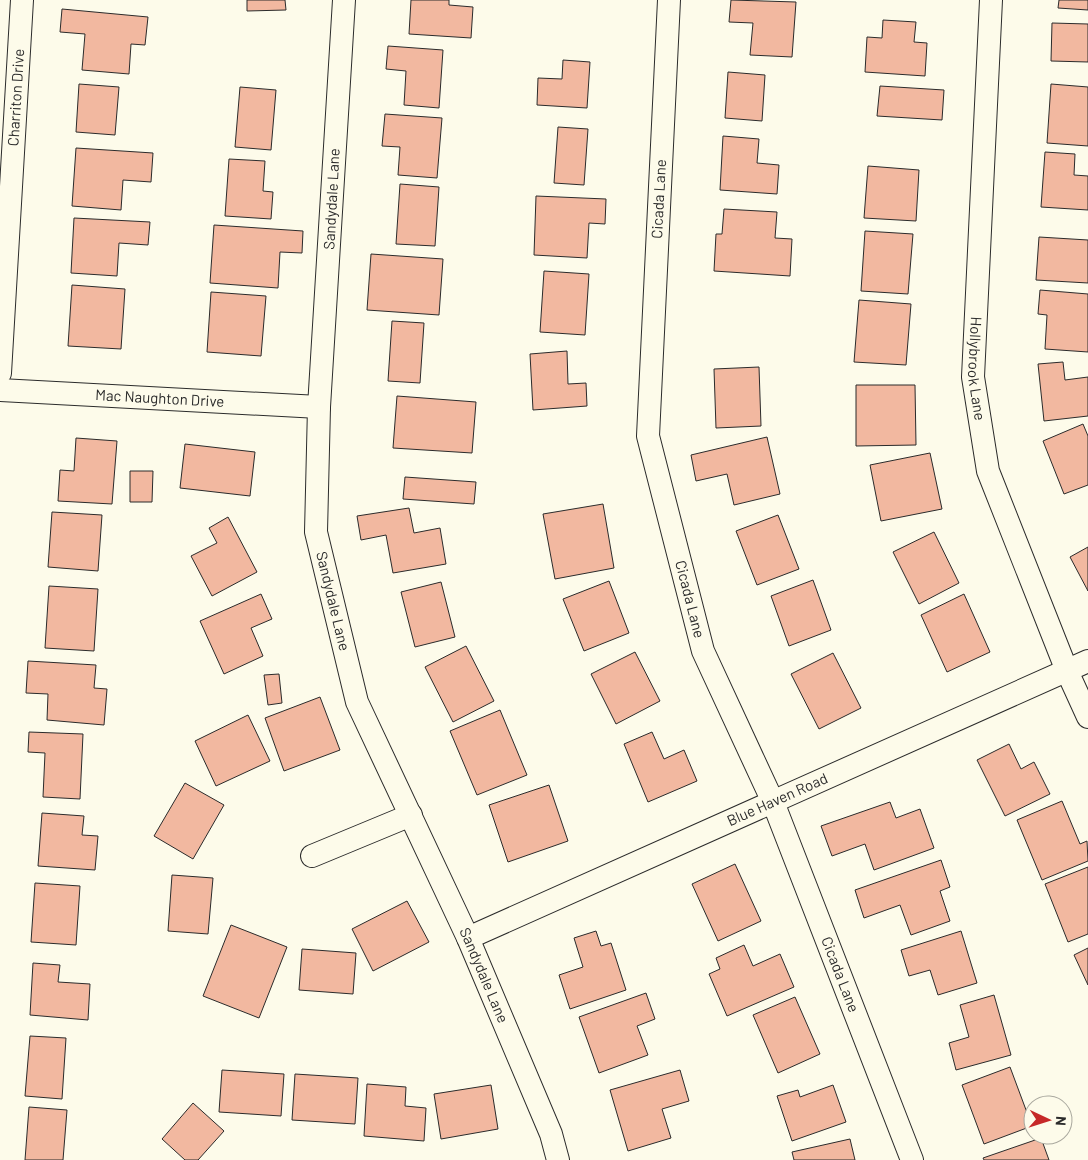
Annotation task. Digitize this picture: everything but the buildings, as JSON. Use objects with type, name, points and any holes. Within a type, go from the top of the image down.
[{"type":"street","name":"Charriton Drive","points":[[0,373],[22,0]]},
{"type":"street","name":"Sandydale Lane","points":[[344,0],[319,407],[316,532],[357,702],[468,938],[551,1134],[558,1160]]},
{"type":"street","name":"Cicada Lane","points":[[669,0],[648,436],[703,651],[773,802],[912,1160]]},
{"type":"street","name":"Hollybrook Lane","points":[[991,0],[973,377],[988,471],[1067,671],[1088,717]]},
{"type":"street","name":"Mac Naughton Drive","points":[[0,390],[319,407]]},
{"type":"street","name":"Blue Haven Road","points":[[468,938],[1088,661]]},
{"type":"street","points":[[312,856],[411,815]]}]
